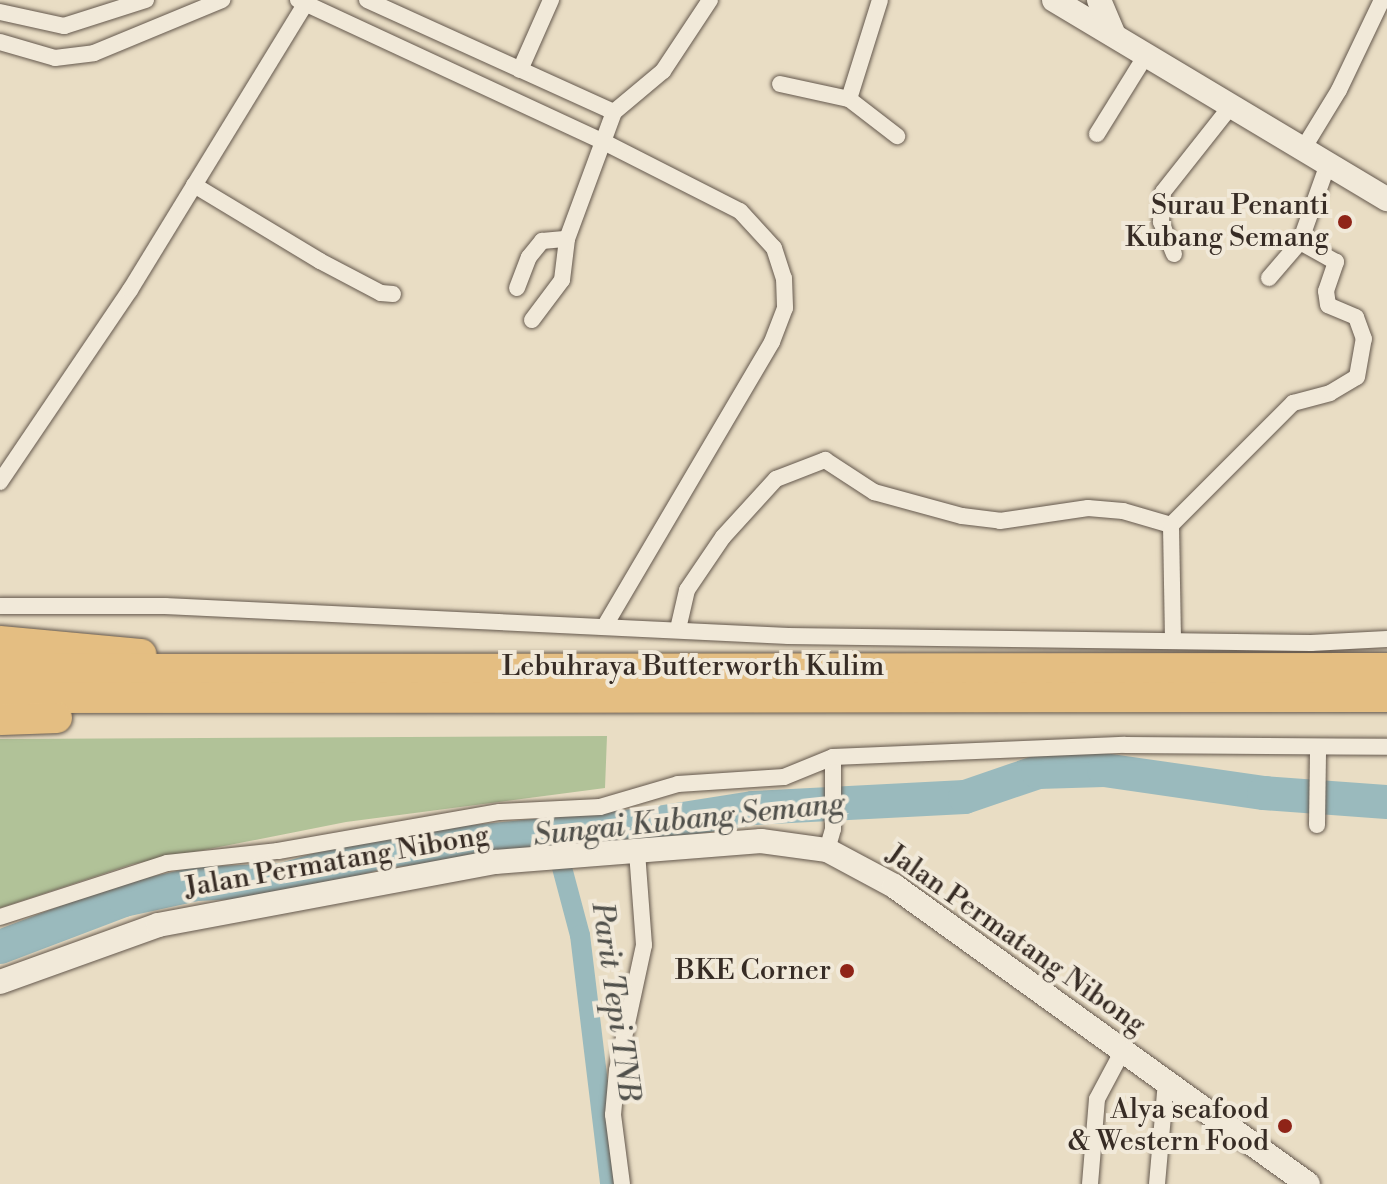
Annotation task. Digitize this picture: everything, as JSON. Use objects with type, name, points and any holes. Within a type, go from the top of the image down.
[{"type":"highway","points":[[0,641],[239,666]]},
{"type":"highway","name":"Lebuhraya Butterworth Kulim","points":[[0,669],[239,666],[1387,668]]},
{"type":"highway","name":"Lebuhraya Butterworth Kulim","points":[[0,698],[1387,697]]},
{"type":"highway","points":[[0,720],[239,700]]},
{"type":"main road","points":[[1054,0],[1387,199]]},
{"type":"main road","points":[[1099,0],[1115,37]]},
{"type":"main road","name":"Jalan Permatang Nibong","points":[[0,982],[158,925],[495,862],[761,841],[830,839],[1308,1184]]},
{"type":"street","points":[[0,12],[64,26],[146,0]]},
{"type":"street","points":[[0,42],[55,58],[94,53],[222,0]]},
{"type":"street","points":[[367,0],[614,112]]},
{"type":"street","points":[[520,70],[551,0]]},
{"type":"street","points":[[532,320],[562,280],[567,239],[594,170],[600,140],[614,112],[663,71],[710,0]]},
{"type":"street","points":[[849,99],[880,0]]},
{"type":"street","points":[[0,482],[194,185],[304,1],[600,140],[740,211],[774,248],[784,278],[785,308],[772,342],[605,625]]},
{"type":"street","points":[[1303,149],[1383,3]]},
{"type":"street","points":[[1097,134],[1146,55]]},
{"type":"street","points":[[780,84],[849,99],[897,136]]},
{"type":"street","points":[[1174,254],[1161,222],[1163,192],[1231,106]]},
{"type":"street","points":[[1269,278],[1300,242],[1328,164]]},
{"type":"street","points":[[194,185],[320,261],[381,293],[393,294]]},
{"type":"street","points":[[517,288],[529,257],[542,241],[567,239]]},
{"type":"street","points":[[1173,640],[1171,525],[1293,403],[1330,393],[1357,377],[1364,339],[1356,317],[1328,305],[1326,291],[1336,262],[1300,242]]},
{"type":"street","points":[[678,629],[687,590],[723,537],[776,479],[825,460],[874,492],[962,516],[1000,521],[1088,508],[1123,511],[1171,525]]},
{"type":"street","points":[[0,606],[165,606],[788,636],[1387,639]]},
{"type":"street","points":[[0,917],[167,863],[291,849],[500,812],[600,807],[678,784],[784,777],[834,764],[1125,745],[1318,750],[1387,747]]},
{"type":"street","points":[[1318,750],[1318,820]]},
{"type":"street","points":[[830,839],[834,764]]},
{"type":"street","points":[[622,1184],[613,1115],[617,1070],[644,945],[637,852]]},
{"type":"street","points":[[1090,1184],[1097,1099],[1123,1050]]},
{"type":"street","points":[[1157,1184],[1166,1081]]},
{"type":"green space","points":[[607,736],[605,788],[346,822],[133,864],[0,908],[0,739]]},
{"type":"waterway","name":"Sungai Kubang Semang","points":[[0,947],[124,900],[197,884],[282,880],[383,851],[645,825],[753,808],[965,797],[1038,772],[1104,770],[1264,793],[1387,802]]},
{"type":"waterway","name":"Parit Tepi TNB","points":[[552,830],[580,935],[610,1184]]},
{"type":"place","name":"Surau Penanti Kubang Semang","points":[[1345,222]]},
{"type":"place","name":"BKE Corner","points":[[847,971]]},
{"type":"place","name":"Alya seafood & Western Food","points":[[1285,1126]]}]
